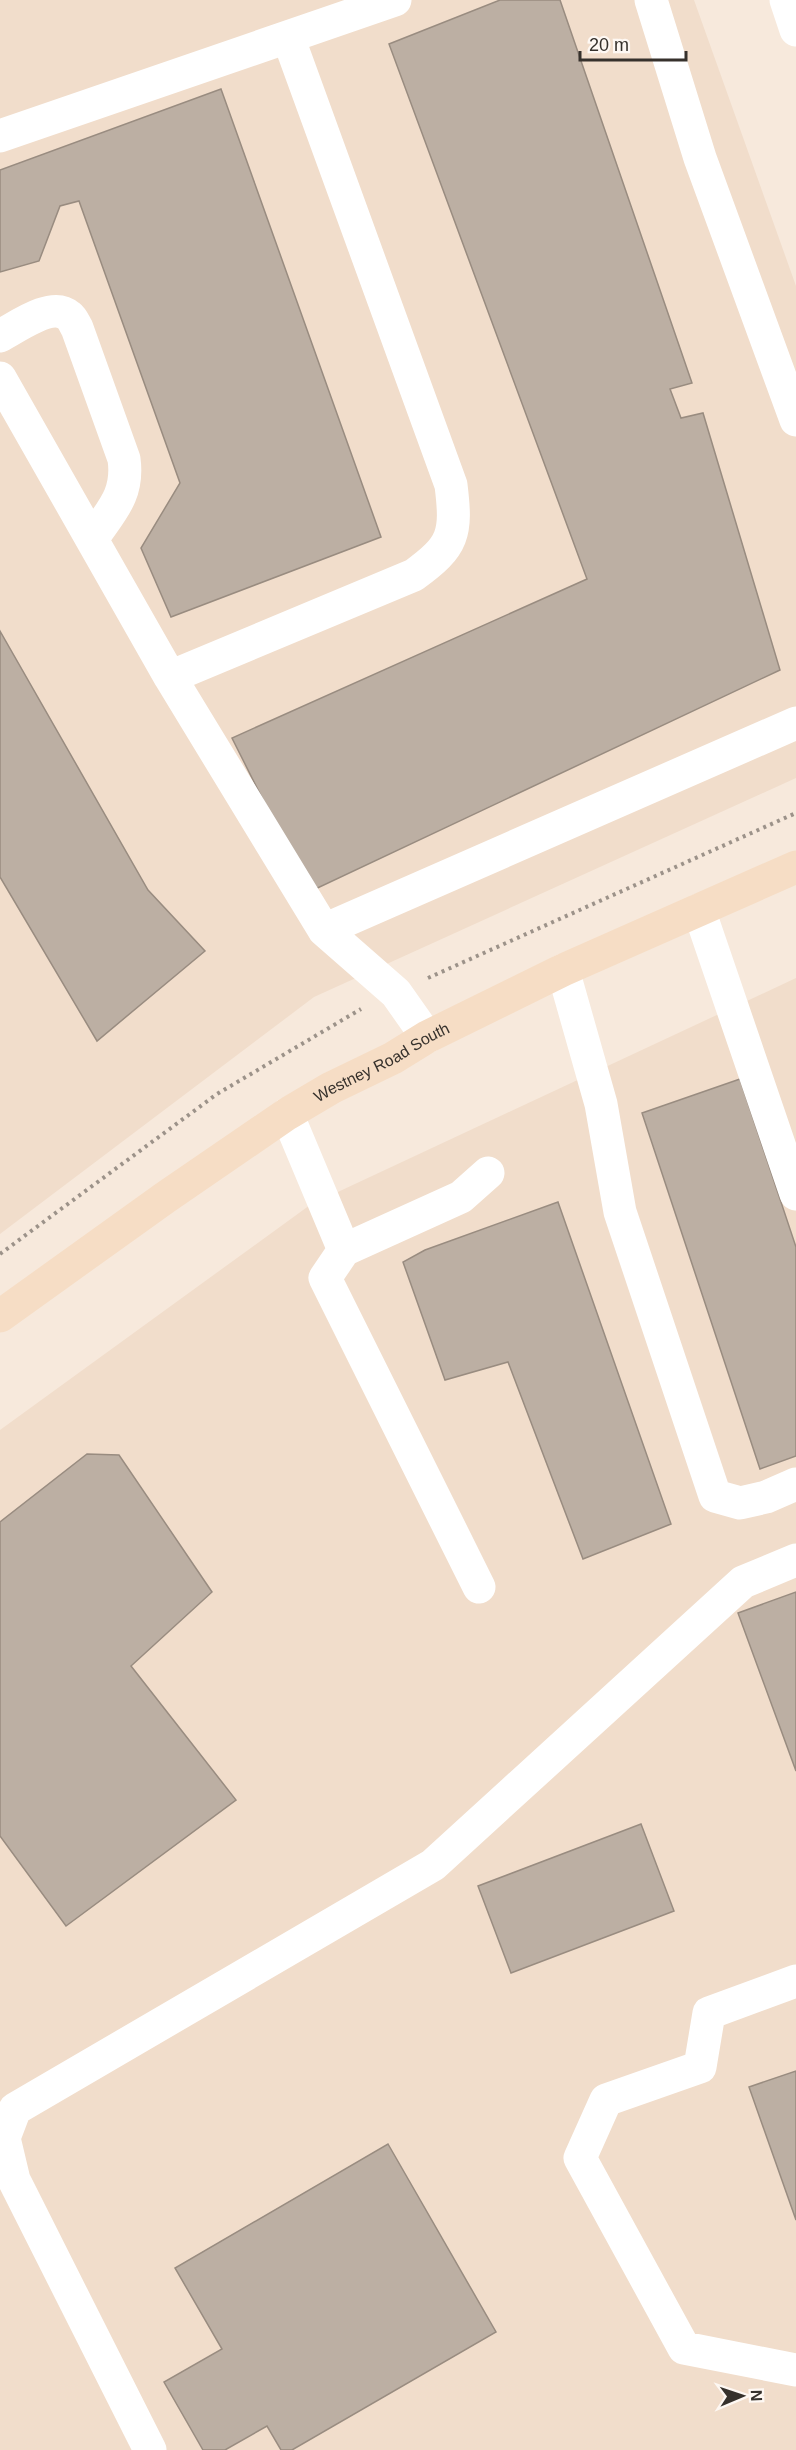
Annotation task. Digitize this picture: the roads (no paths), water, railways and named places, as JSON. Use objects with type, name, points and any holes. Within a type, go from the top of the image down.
[{"type":"main road","name":"Westney Road South","points":[[0,1316],[151,1207],[287,1114],[427,1037],[563,970],[796,867]]},
{"type":"street","points":[[0,136],[394,0]]},
{"type":"street","points":[[651,0],[700,158],[796,420]]},
{"type":"street","points":[[786,0],[796,30]]},
{"type":"street","points":[[170,677],[414,575],[439,557],[451,535],[454,511],[451,485],[288,37]]},
{"type":"street","points":[[0,336],[48,311],[61,312],[70,317],[77,328],[124,459],[126,477],[122,494],[92,538]]},
{"type":"street","points":[[0,378],[170,677],[324,930],[396,993],[427,1037]]},
{"type":"street","points":[[324,930],[796,723]]},
{"type":"street","points":[[699,910],[796,1194]]},
{"type":"street","points":[[563,970],[601,1104],[620,1212],[715,1496],[740,1503],[766,1497],[796,1484]]},
{"type":"street","points":[[287,1114],[344,1250]]},
{"type":"street","points":[[479,1587],[325,1278],[344,1250],[460,1197],[488,1173]]},
{"type":"street","points":[[150,2450],[14,2180],[4,2138],[15,2109],[433,1865],[743,1582],[796,1560]]},
{"type":"street","points":[[796,1982],[709,2013],[700,2067],[606,2100],[580,2158],[684,2348],[796,2370]]}]
